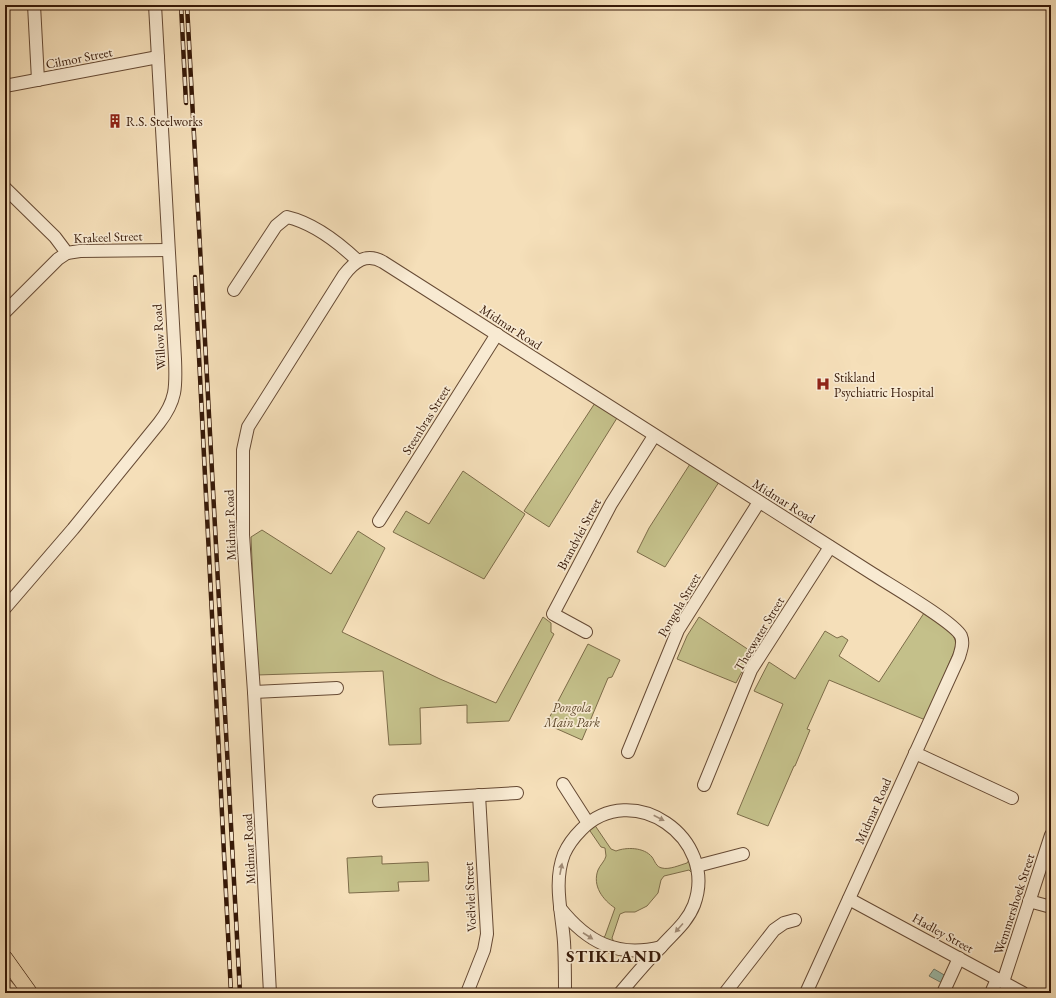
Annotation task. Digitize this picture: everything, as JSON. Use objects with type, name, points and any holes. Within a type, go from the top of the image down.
[{"type":"main road","points":[[5,958],[30,993]]},
{"type":"main road","points":[[5,986],[10,993]]},
{"type":"street","points":[[34,5],[38,80]]},
{"type":"street","name":"Willow Road","points":[[5,608],[73,529],[160,422],[171,404],[176,386],[155,5]]},
{"type":"street","name":"Cilmor Street","points":[[5,86],[158,57]]},
{"type":"street","name":"Krakeel Street","points":[[5,188],[55,237],[67,253],[82,251],[168,250]]},
{"type":"street","points":[[234,290],[276,226],[287,217],[301,222],[334,241],[358,261]]},
{"type":"street","points":[[5,312],[58,259],[67,253]]},
{"type":"street","name":"Midmar Road","points":[[270,993],[254,692],[243,535],[242,450],[245,438],[256,414],[340,282],[351,266],[358,261],[371,257],[379,259],[654,436],[949,622],[962,638],[963,645],[959,657],[806,993]]},
{"type":"street","name":"Steenbras Street","points":[[379,521],[497,334]]},
{"type":"street","name":"Brandvlei Street","points":[[586,632],[553,614],[610,504],[654,436]]},
{"type":"street","name":"Pongola Street","points":[[628,752],[678,630],[759,502]]},
{"type":"street","name":"Theewater Street","points":[[704,785],[751,670],[830,547]]},
{"type":"street","points":[[254,692],[337,688]]},
{"type":"street","points":[[915,753],[1012,798]]},
{"type":"street","points":[[563,784],[588,823]]},
{"type":"street","points":[[379,801],[517,793]]},
{"type":"street","name":"Voëlvlei Street","points":[[467,993],[484,950],[487,934],[479,795]]},
{"type":"street","points":[[566,993],[559,885],[564,854],[573,838],[588,823],[616,812],[626,811],[648,813],[662,819],[677,829],[690,846],[697,866],[698,886],[694,906],[683,925],[620,993]]},
{"type":"street","name":"Wemmershoek Street","points":[[990,993],[1000,980],[1048,853],[1051,835]]},
{"type":"street","points":[[697,866],[743,854]]},
{"type":"street","name":"Hadley Street","points":[[849,899],[1023,993]]},
{"type":"street","points":[[1029,901],[1051,907]]},
{"type":"street","points":[[560,908],[572,923],[584,934],[612,948],[644,951],[661,947]]},
{"type":"street","points":[[725,993],[774,930],[788,921],[795,920]]},
{"type":"street","points":[[943,993],[959,958]]},
{"type":"green space","points":[[595,403],[617,418],[549,527],[524,511]]},
{"type":"green space","points":[[690,464],[719,482],[665,567],[637,552],[649,528]]},
{"type":"green space","points":[[463,471],[525,514],[484,579],[393,532],[406,511],[429,524]]},
{"type":"green space","points":[[262,530],[331,574],[358,531],[385,548],[342,632],[440,679],[496,703],[543,617],[551,623],[551,632],[554,634],[509,721],[467,723],[467,705],[420,708],[421,744],[389,745],[383,671],[257,675],[251,537]]},
{"type":"green space","points":[[924,613],[950,631],[953,635],[956,647],[926,718],[923,719],[829,680],[807,729],[810,730],[795,766],[768,826],[737,814],[783,704],[754,691],[769,662],[795,679],[825,631],[837,638],[842,636],[848,640],[839,656],[879,682]]},
{"type":"green space","points":[[699,617],[752,652],[736,683],[677,659],[687,636]]},
{"type":"green space","name":"Pongola Main Park","points":[[588,644],[620,660],[612,677],[608,678],[582,740],[546,724]]},
{"type":"green space","points":[[594,824],[611,849],[616,851],[635,849],[644,851],[652,857],[658,866],[665,868],[671,868],[687,863],[689,860],[692,873],[689,870],[664,876],[661,880],[658,893],[647,906],[635,912],[625,912],[620,914],[612,938],[614,942],[600,940],[605,936],[615,908],[603,897],[596,882],[598,870],[606,856],[605,848],[601,847],[588,828]]},
{"type":"green space","points":[[382,856],[382,864],[428,862],[429,881],[398,882],[399,891],[349,893],[347,858]]},
{"type":"shaded area","points":[[934,969],[946,976],[942,983],[929,976]]},
{"type":"railway","points":[[181,5],[186,103]]},
{"type":"railway","points":[[187,5],[240,993]]},
{"type":"railway","points":[[195,277],[231,993]]},
{"type":"place","name":"R.S. Steelworks","points":[[115,121]]},
{"type":"place","name":"Stikland Psychiatric Hospital","points":[[823,384]]},
{"type":"district","name":"STIKLAND","points":[[614,956]]}]
